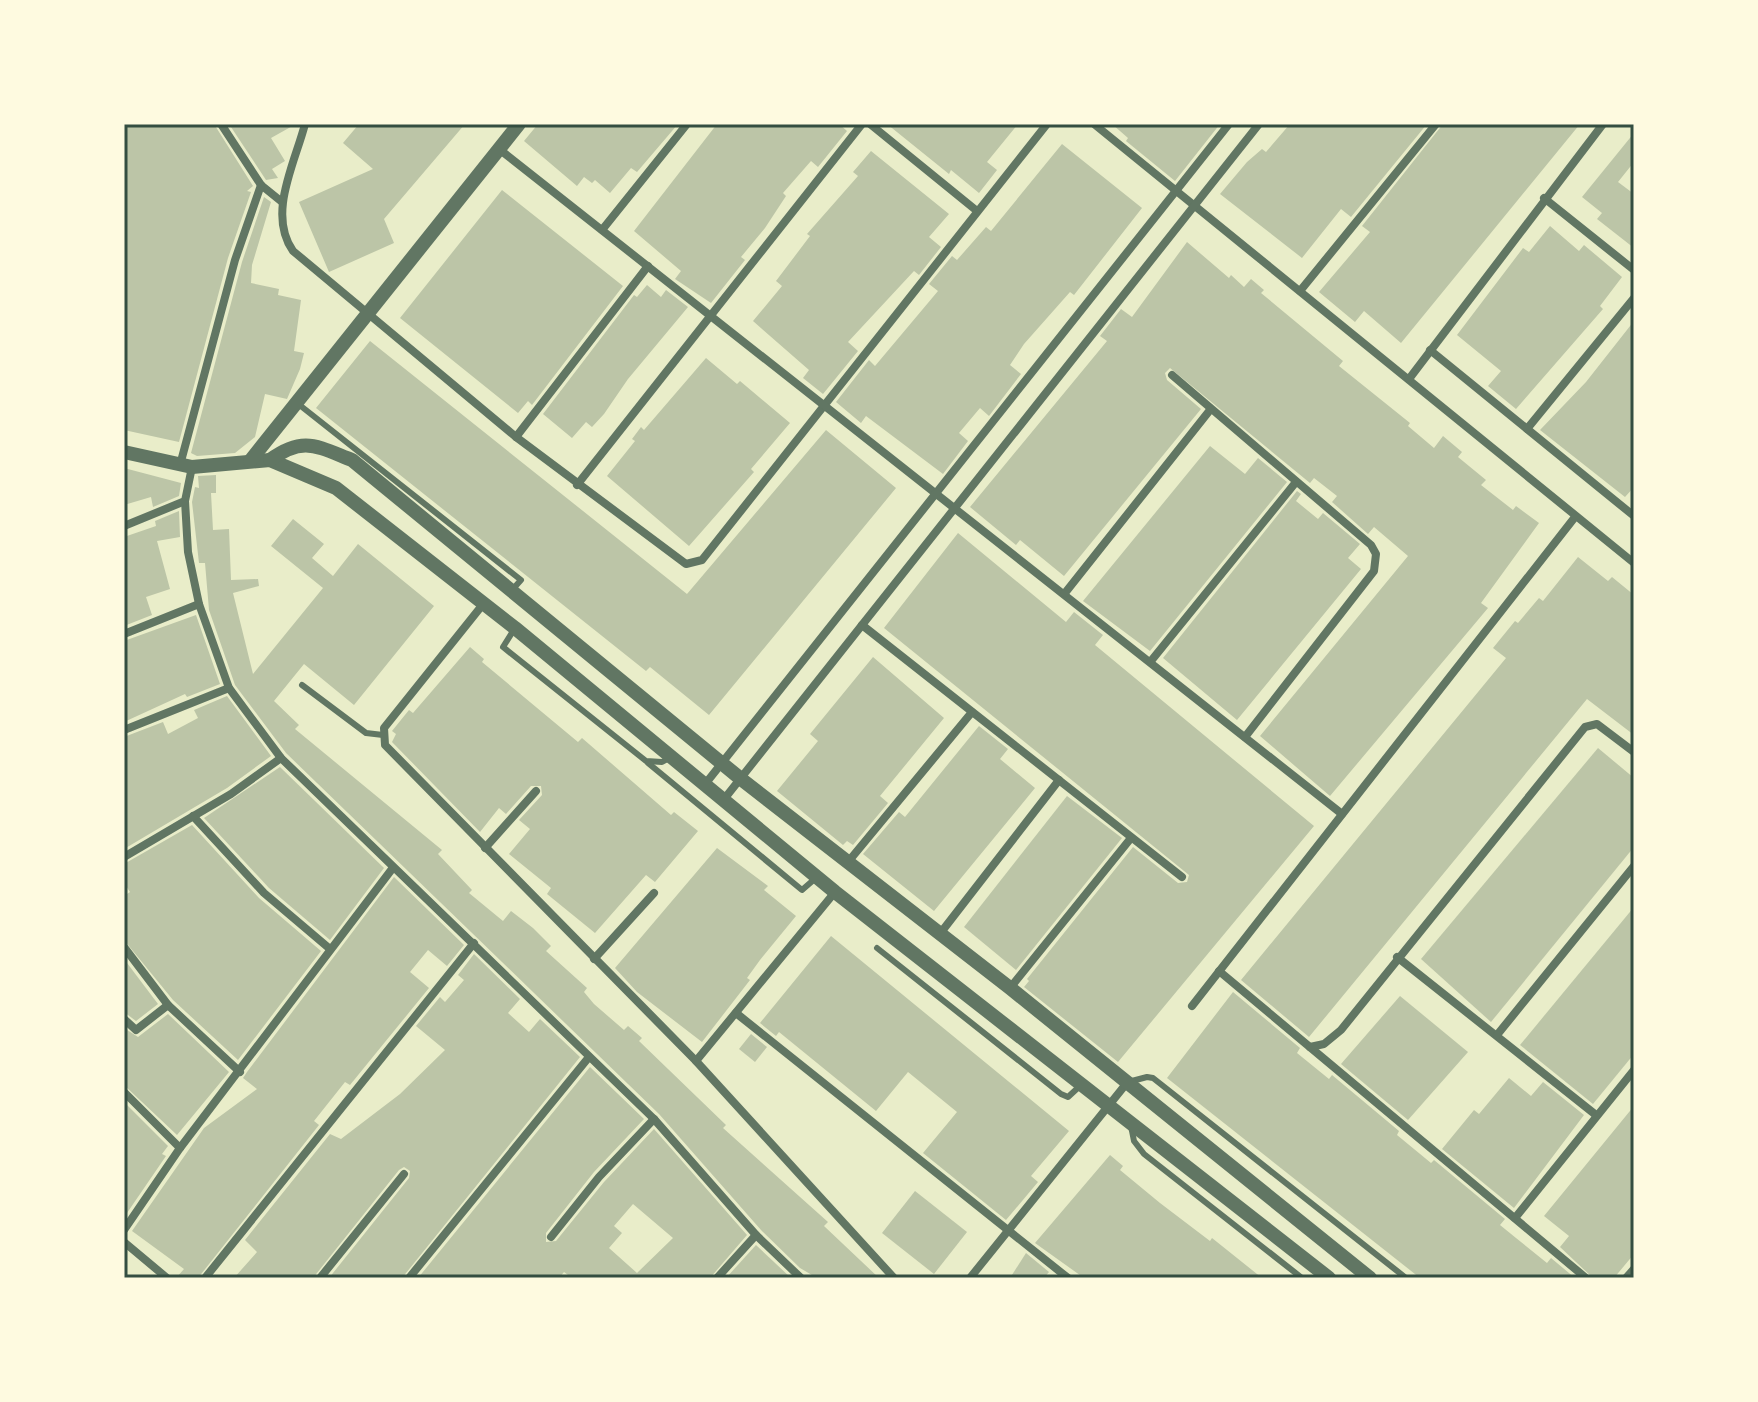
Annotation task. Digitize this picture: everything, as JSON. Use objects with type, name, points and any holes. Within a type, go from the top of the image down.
[{"type":"street","points":[[221,124],[261,185],[282,202]]},
{"type":"street","points":[[305,124],[282,202],[290,248],[366,315],[516,437],[680,562],[697,562],[1047,124]]},
{"type":"street","points":[[250,461],[519,124]]},
{"type":"street","points":[[602,230],[687,124]]},
{"type":"street","points":[[577,485],[862,124]]},
{"type":"street","points":[[870,124],[977,211]]},
{"type":"street","points":[[1094,124],[1634,563]]},
{"type":"street","points":[[706,783],[1229,124]]},
{"type":"street","points":[[725,798],[1259,124]]},
{"type":"street","points":[[1300,291],[1436,124]]},
{"type":"street","points":[[1409,379],[1603,124]]},
{"type":"street","points":[[499,149],[957,507],[1342,814]]},
{"type":"street","points":[[261,185],[235,260],[186,466],[188,552],[199,604],[229,688],[281,758],[392,869],[474,943],[654,1119],[756,1235],[801,1278]]},
{"type":"street","points":[[1544,198],[1634,270]]},
{"type":"street","points":[[516,437],[648,266]]},
{"type":"street","points":[[1527,429],[1634,298]]},
{"type":"street","points":[[1430,350],[1630,513],[1634,501]]},
{"type":"street","points":[[1172,375],[1371,545],[1376,562],[1374,571],[1245,737]]},
{"type":"street","points":[[1065,593],[1210,410]]},
{"type":"street","points":[[270,460],[289,446],[303,443],[352,460],[741,779],[1010,988],[1370,1278]]},
{"type":"street","points":[[124,452],[186,466],[270,460],[336,488],[725,798],[835,892],[1329,1278]]},
{"type":"street","points":[[1151,661],[1296,482]]},
{"type":"street","points":[[124,526],[185,501]]},
{"type":"street","points":[[1192,1006],[1575,517]]},
{"type":"street","points":[[484,603],[383,732],[389,751],[696,1061],[894,1278]]},
{"type":"street","points":[[124,634],[199,604]]},
{"type":"street","points":[[862,625],[1182,877]]},
{"type":"street","points":[[124,730],[229,688]]},
{"type":"street","points":[[848,862],[972,712]]},
{"type":"street","points":[[1310,1047],[1324,1044],[1341,1030],[1585,727],[1597,724],[1634,752]]},
{"type":"street","points":[[124,857],[281,758]]},
{"type":"street","points":[[939,935],[1059,780]]},
{"type":"street","points":[[485,848],[536,791]]},
{"type":"street","points":[[193,816],[264,893],[330,949]]},
{"type":"street","points":[[1010,988],[1131,838]]},
{"type":"street","points":[[1497,1035],[1634,866]]},
{"type":"street","points":[[124,1230],[180,1148],[392,869]]},
{"type":"street","points":[[696,1061],[835,892]]},
{"type":"street","points":[[594,959],[654,893]]},
{"type":"street","points":[[205,1278],[474,943]]},
{"type":"street","points":[[124,947],[168,1005],[240,1072]]},
{"type":"street","points":[[1397,957],[1596,1115]]},
{"type":"street","points":[[1219,971],[1586,1278]]},
{"type":"street","points":[[124,1019],[136,1030],[168,1005]]},
{"type":"street","points":[[736,1013],[1068,1278]]},
{"type":"street","points":[[409,1278],[589,1057]]},
{"type":"street","points":[[1515,1218],[1634,1070]]},
{"type":"street","points":[[970,1278],[1126,1084]]},
{"type":"street","points":[[124,1092],[180,1148]]},
{"type":"street","points":[[551,1237],[599,1177],[654,1119]]},
{"type":"street","points":[[320,1278],[404,1174]]},
{"type":"street","points":[[717,1278],[756,1235]]},
{"type":"street","points":[[124,1242],[167,1278]]},
{"type":"street","points":[[1626,1278],[1634,1269]]},
{"type":"lane","points":[[297,403],[521,580],[512,590]]},
{"type":"lane","points":[[515,628],[503,647],[802,890],[817,877]]},
{"type":"lane","points":[[302,685],[366,733],[383,732]]},
{"type":"lane","points":[[646,761],[662,762],[672,756]]},
{"type":"lane","points":[[877,948],[1061,1094],[1068,1097],[1081,1085]]},
{"type":"lane","points":[[1126,1084],[1137,1078],[1153,1078],[1406,1278]]},
{"type":"lane","points":[[1130,1123],[1134,1141],[1144,1154],[1302,1278],[1312,1265]]},
{"type":"lane","points":[[1333,1249],[1345,1230]]},
{"type":"building","points":[[124,124],[214,124],[253,186],[247,191],[251,192],[228,258],[179,442],[124,430]]},
{"type":"building","points":[[229,124],[296,124],[271,138],[285,161],[272,169],[278,178],[266,180]]},
{"type":"building","points":[[359,124],[465,124],[384,219],[394,243],[329,272],[299,202],[373,169],[343,143]]},
{"type":"building","points":[[538,124],[678,124],[637,172],[631,168],[610,193],[595,180],[592,183],[584,177],[577,186],[524,141]]},
{"type":"building","points":[[717,124],[839,124],[847,131],[818,167],[811,161],[783,193],[786,196],[765,228],[741,257],[745,260],[711,303],[675,279],[681,271],[634,231]]},
{"type":"building","points":[[887,124],[1018,124],[987,162],[997,170],[979,193],[951,170],[949,174]]},
{"type":"building","points":[[1112,124],[1220,124],[1175,181],[1126,141],[1128,138]]},
{"type":"building","points":[[1290,124],[1427,124],[1351,217],[1341,209],[1302,258],[1220,194],[1247,162],[1262,149],[1266,152]]},
{"type":"building","points":[[1443,124],[1580,124],[1401,343],[1364,311],[1355,322],[1319,292],[1370,232],[1362,226]]},
{"type":"building","points":[[1634,133],[1634,162],[1618,182],[1634,194],[1634,248],[1597,219],[1602,213],[1582,197]]},
{"type":"building","points":[[1062,144],[1142,208],[1074,295],[1070,292],[1024,344],[1010,365],[1021,374],[989,416],[980,408],[959,433],[968,441],[943,474],[866,416],[861,423],[836,402],[869,360],[875,366],[938,291],[929,284],[952,256],[957,260],[986,227],[991,231]]},
{"type":"building","points":[[871,151],[949,214],[929,237],[941,247],[919,275],[914,271],[848,342],[858,351],[823,394],[803,378],[809,370],[753,321],[782,286],[776,281],[810,236],[807,234],[858,176],[853,172]]},
{"type":"building","points":[[502,190],[623,286],[532,405],[528,401],[518,413],[400,318]]},
{"type":"building","points":[[264,197],[271,202],[252,265],[251,283],[279,289],[278,295],[301,300],[294,351],[304,353],[300,369],[287,399],[265,394],[255,437],[235,453],[197,456],[191,453],[242,262]]},
{"type":"building","points":[[1550,226],[1579,251],[1584,245],[1622,277],[1600,306],[1603,309],[1516,409],[1488,386],[1501,371],[1457,335],[1523,248],[1529,252]]},
{"type":"building","points":[[1187,242],[1244,287],[1251,279],[1264,290],[1261,293],[1343,361],[1339,366],[1410,423],[1408,426],[1434,448],[1443,436],[1462,452],[1458,457],[1486,480],[1481,485],[1513,510],[1516,506],[1539,523],[1481,603],[1488,608],[1330,796],[1260,736],[1408,556],[1374,527],[1368,534],[1332,502],[1337,496],[1314,478],[1310,483],[1170,368],[1165,373],[1167,380],[1201,409],[1064,576],[1020,540],[1016,545],[970,507],[1107,341],[1100,336],[1121,309],[1132,317]]},
{"type":"building","points":[[647,285],[661,297],[666,290],[688,307],[628,379],[604,414],[592,427],[586,422],[572,438],[543,414],[634,295],[637,297]]},
{"type":"building","points":[[1634,321],[1634,487],[1625,497],[1540,430],[1586,382]]},
{"type":"building","points":[[370,341],[687,594],[826,430],[896,488],[709,715],[650,667],[646,671],[316,408]]},
{"type":"building","points":[[706,358],[737,384],[740,381],[790,423],[751,469],[754,472],[689,546],[607,476],[635,441],[632,439],[641,427],[644,430]]},
{"type":"building","points":[[1210,446],[1245,474],[1258,458],[1287,482],[1150,651],[1083,601]]},
{"type":"building","points":[[124,468],[181,483],[179,496],[153,507],[151,497],[124,505]]},
{"type":"building","points":[[216,475],[216,493],[211,493],[213,530],[229,529],[231,580],[258,579],[259,586],[233,593],[253,674],[323,588],[271,546],[293,519],[324,544],[312,558],[333,576],[358,544],[434,606],[354,705],[304,664],[274,701],[299,725],[295,729],[442,850],[438,854],[472,890],[469,893],[503,921],[511,911],[533,928],[551,946],[546,951],[587,988],[584,992],[594,1004],[624,1030],[628,1026],[642,1038],[639,1041],[726,1125],[723,1128],[828,1222],[824,1226],[879,1278],[817,1278],[800,1268],[761,1230],[659,1114],[286,753],[235,685],[209,610],[205,563],[199,563],[192,502],[195,487],[199,488],[198,476]]},
{"type":"building","points":[[1297,491],[1301,494],[1296,501],[1318,519],[1323,513],[1360,544],[1348,558],[1361,569],[1237,720],[1163,658]]},
{"type":"building","points":[[179,511],[180,537],[157,541],[170,589],[146,597],[152,615],[124,626],[124,537],[156,526],[155,521]]},
{"type":"building","points":[[958,533],[1066,622],[1074,612],[1103,635],[1095,645],[1314,826],[1118,1062],[1024,987],[1029,981],[1027,979],[1133,847],[1178,883],[1187,882],[1189,875],[884,628]]},
{"type":"building","points":[[1578,557],[1608,581],[1612,577],[1634,595],[1634,735],[1587,699],[1309,1037],[1241,980],[1506,658],[1493,648],[1539,598],[1543,601]]},
{"type":"building","points":[[196,615],[220,684],[187,697],[185,694],[124,722],[124,641]]},
{"type":"building","points":[[470,647],[484,659],[482,662],[578,742],[582,738],[671,815],[674,812],[698,831],[655,882],[646,875],[595,933],[547,894],[551,888],[509,854],[530,829],[519,820],[542,795],[541,786],[531,786],[506,814],[499,808],[480,832],[392,742],[396,734],[392,731],[409,710],[413,713]]},
{"type":"building","points":[[873,657],[944,718],[880,796],[888,803],[853,845],[847,841],[843,845],[777,791],[818,741],[810,734]]},
{"type":"building","points":[[227,696],[271,756],[227,788],[124,849],[124,737],[163,722],[168,734],[198,718],[194,710]]},
{"type":"building","points":[[979,726],[1008,749],[1000,759],[1035,788],[934,911],[863,854],[899,812],[905,817]]},
{"type":"building","points":[[1598,748],[1634,778],[1634,847],[1491,1022],[1421,959]]},
{"type":"building","points":[[280,767],[384,868],[330,940],[269,888],[204,818]]},
{"type":"building","points":[[1067,796],[1122,838],[1016,970],[964,927]]},
{"type":"building","points":[[192,825],[259,898],[321,951],[238,1060],[173,1000],[124,940],[124,896],[130,892],[124,883],[124,864]]},
{"type":"building","points":[[717,848],[768,886],[764,890],[796,916],[760,960],[747,978],[750,980],[702,1042],[637,992],[615,968]]},
{"type":"building","points":[[394,877],[464,945],[447,966],[428,950],[410,972],[429,988],[350,1085],[345,1082],[314,1121],[319,1125],[198,1278],[176,1278],[184,1269],[132,1231],[204,1128],[257,1089],[243,1078]]},
{"type":"building","points":[[1634,907],[1634,1054],[1593,1104],[1520,1045]]},
{"type":"building","points":[[831,936],[1069,1131],[1031,1176],[1038,1182],[1006,1220],[923,1153],[957,1112],[908,1072],[876,1111],[779,1032],[776,1036],[760,1023]]},
{"type":"building","points":[[474,954],[520,999],[508,1013],[529,1032],[540,1019],[580,1057],[402,1278],[329,1278],[409,1178],[410,1171],[404,1167],[313,1278],[234,1278],[257,1252],[245,1240],[330,1134],[341,1139],[400,1094],[445,1050],[416,1026],[440,997],[445,1002],[464,980],[458,975]]},
{"type":"building","points":[[124,959],[158,1004],[136,1021],[124,1012]]},
{"type":"building","points":[[1233,992],[1300,1048],[1297,1053],[1329,1079],[1332,1075],[1399,1131],[1397,1135],[1431,1163],[1434,1160],[1505,1219],[1500,1225],[1547,1263],[1551,1258],[1575,1278],[1420,1278],[1167,1078]]},
{"type":"building","points":[[1400,996],[1468,1052],[1408,1120],[1341,1064]]},
{"type":"building","points":[[168,1014],[229,1072],[177,1135],[124,1085],[124,1028],[138,1037]]},
{"type":"building","points":[[751,1034],[767,1047],[755,1062],[739,1049]]},
{"type":"building","points":[[590,1067],[644,1119],[594,1172],[546,1233],[546,1242],[556,1241],[604,1182],[654,1129],[747,1235],[710,1278],[572,1278],[564,1272],[559,1278],[418,1278]],"holes":[[[633,1204],[673,1238],[637,1273],[609,1248],[622,1233],[614,1226]]]},
{"type":"building","points":[[1509,1078],[1531,1096],[1543,1082],[1584,1115],[1514,1208],[1442,1149],[1474,1110],[1479,1114]]},
{"type":"building","points":[[124,1102],[168,1146],[162,1154],[166,1156],[127,1213],[124,1210]]},
{"type":"building","points":[[1634,1106],[1634,1254],[1614,1278],[1593,1278],[1560,1247],[1569,1236],[1544,1216]]},
{"type":"building","points":[[1110,1155],[1123,1166],[1120,1170],[1160,1203],[1210,1241],[1212,1238],[1262,1278],[1084,1278],[1035,1243]]},
{"type":"building","points":[[915,1191],[967,1232],[934,1274],[882,1233]]},
{"type":"building","points":[[756,1245],[791,1278],[726,1278]]},
{"type":"building","points":[[1026,1253],[1049,1272],[1044,1278],[1010,1278]]}]
